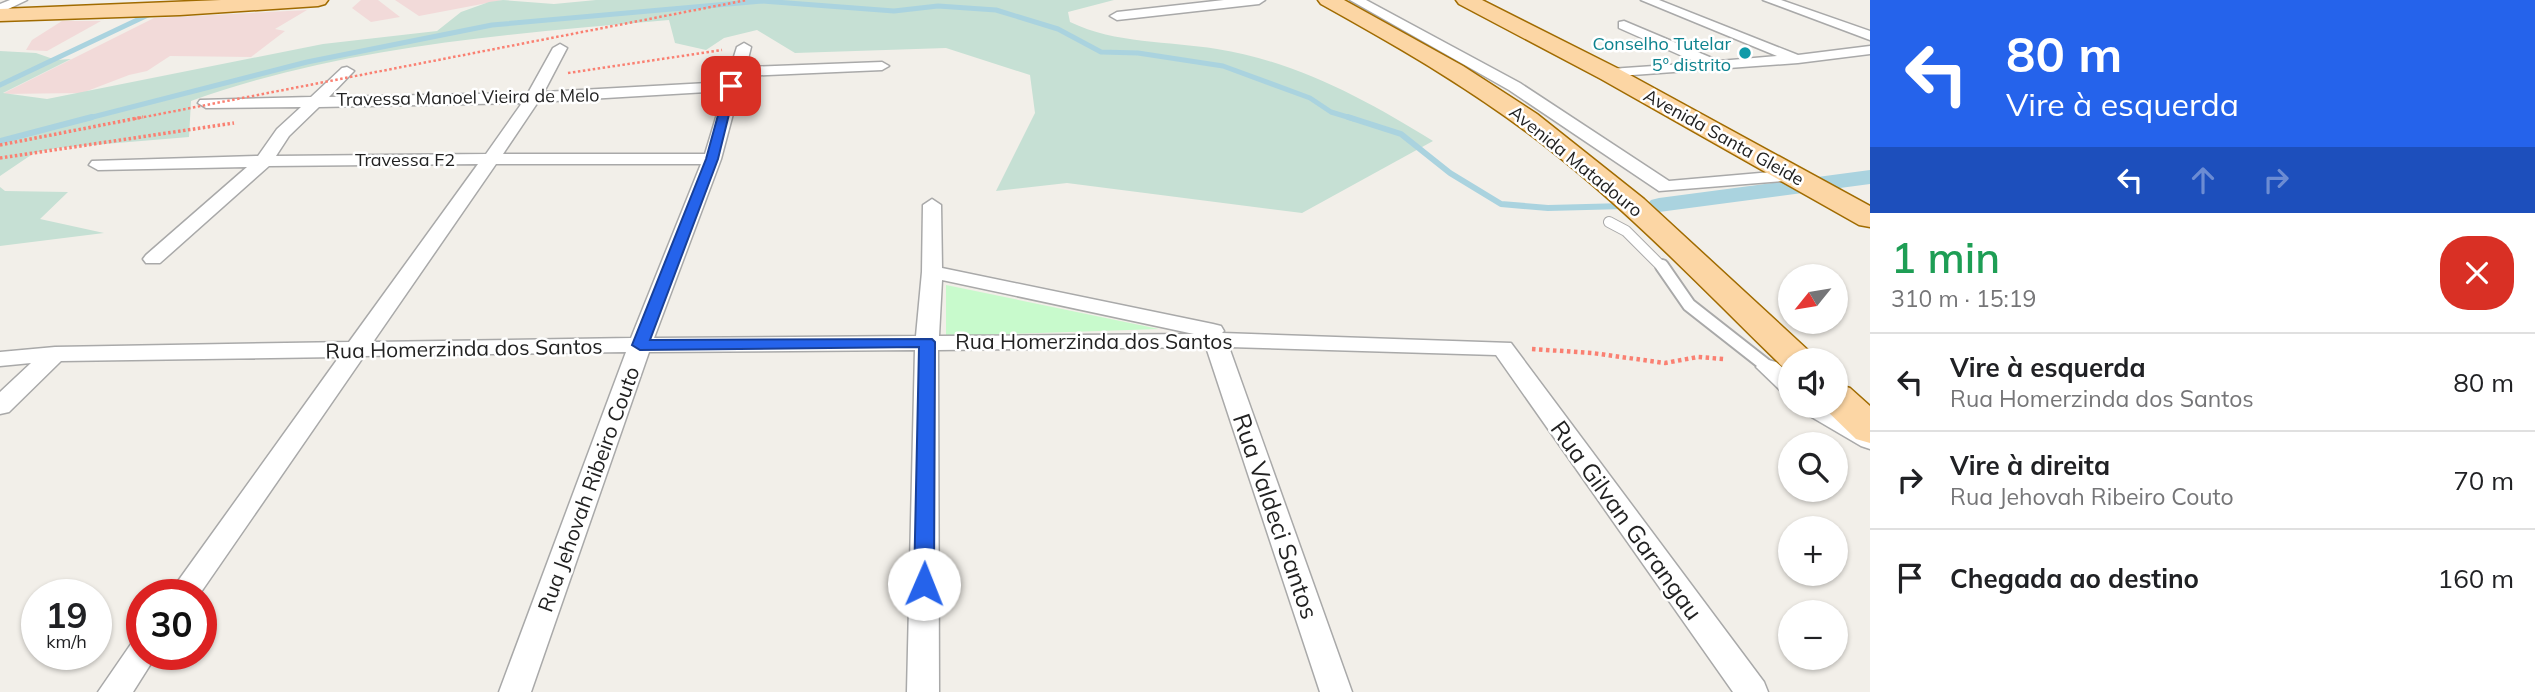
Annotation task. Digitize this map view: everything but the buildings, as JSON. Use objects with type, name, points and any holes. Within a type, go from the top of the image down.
[{"type":"main road","points":[[0,15],[180,9],[318,0]]},
{"type":"main road","name":"Avenida Matadouro","points":[[1328,0],[1464,76],[1527,119],[1612,186],[1652,223],[1778,359]]},
{"type":"main road","name":"Avenida Santa Gleide","points":[[1466,0],[1609,74],[1857,211]]},
{"type":"main road","points":[[1848,408],[1870,429]]},
{"type":"street","points":[[0,9],[21,0]]},
{"type":"street","points":[[1117,16],[1259,0]]},
{"type":"street","points":[[1356,0],[1489,72],[1590,132],[1665,187],[1797,176]]},
{"type":"street","points":[[1647,0],[1798,59]]},
{"type":"street","points":[[1769,0],[1870,36]]},
{"type":"street","points":[[1625,25],[1717,65]]},
{"type":"street","name":"Rua Jehovah Ribeiro Couto","points":[[514,692],[640,345],[712,159],[744,47]]},
{"type":"street","points":[[194,579],[491,160],[533,97],[560,48]]},
{"type":"street","points":[[1609,74],[1798,59],[1870,50]]},
{"type":"street","points":[[733,79],[882,66]]},
{"type":"street","points":[[153,259],[263,162],[283,134],[347,71]]},
{"type":"street","name":"Travessa Manoel Vieira de Melo","points":[[206,103],[533,97],[733,79]]},
{"type":"street","name":"Travessa F2","points":[[98,165],[394,159],[712,159]]},
{"type":"street","points":[[923,692],[927,342],[932,272],[932,205]]},
{"type":"street","name":"Rua Homerzinda dos Santos","points":[[932,272],[1119,313],[1264,340]]},
{"type":"street","name":"Rua Homerzinda dos Santos","points":[[0,359],[55,354],[927,342],[1264,340],[1503,348]]},
{"type":"street","name":"Rua Valdeci Santos","points":[[1215,341],[1336,692]]},
{"type":"street","name":"Rua Gilvan Garangau","points":[[1503,348],[1752,692]]},
{"type":"street","points":[[0,406],[55,354]]},
{"type":"street","points":[[1832,418],[1870,440]]},
{"type":"street","points":[[114,692],[130,670]]},
{"type":"lane","points":[[1609,222],[1626,231],[1658,261],[1689,305],[1778,361]]},
{"type":"path","points":[[0,145],[747,0]]},
{"type":"path","points":[[1503,348],[1582,352],[1665,363],[1706,356],[1778,363]]},
{"type":"shaded area","points":[[361,0],[378,0],[400,17],[371,22],[352,8]]},
{"type":"shaded area","points":[[395,0],[503,0],[419,16]]},
{"type":"shaded area","points":[[307,10],[275,29],[285,31],[251,57],[170,56],[147,71],[82,93],[2,94],[154,18]]},
{"type":"shaded area","points":[[62,21],[101,21],[47,51],[26,50],[32,40]]},
{"type":"green space","points":[[503,0],[554,4],[596,0],[1114,0],[1068,12],[1070,22],[1124,38],[1217,49],[1274,63],[1330,84],[1433,141],[1302,213],[1067,183],[996,191],[1035,113],[1030,75],[946,48],[795,53],[757,30],[724,38],[706,50],[675,43],[669,20],[487,37],[308,67],[191,101],[189,137],[57,148],[34,153],[0,176],[0,51],[36,53],[56,60],[71,59],[3,93],[47,99],[323,44],[437,31],[461,12]]},
{"type":"green space","points":[[0,187],[5,191],[68,192],[40,219],[104,233],[0,246]]},
{"type":"green space","points":[[946,285],[1159,329],[946,336]]},
{"type":"waterway","points":[[85,119],[307,62],[492,25],[762,1],[894,11],[938,6],[996,10],[1058,29],[1101,52],[1138,53],[1223,66],[1310,98],[1331,112],[1354,119]]},
{"type":"waterway","points":[[0,85],[152,13]]},
{"type":"waterway","points":[[0,141],[92,117]]},
{"type":"waterway","points":[[1348,117],[1401,134],[1450,173],[1501,204],[1548,208],[1625,206]]},
{"type":"waterway","points":[[1659,205],[1870,177]]},
{"type":"waterway","points":[[1641,206],[1659,205]]},
{"type":"place","name":"Conselho Tutelar 5º distrito","points":[[1745,53]]},
{"type":"route","points":[[731,86],[712,159],[640,345],[927,342],[924,584]]}]
